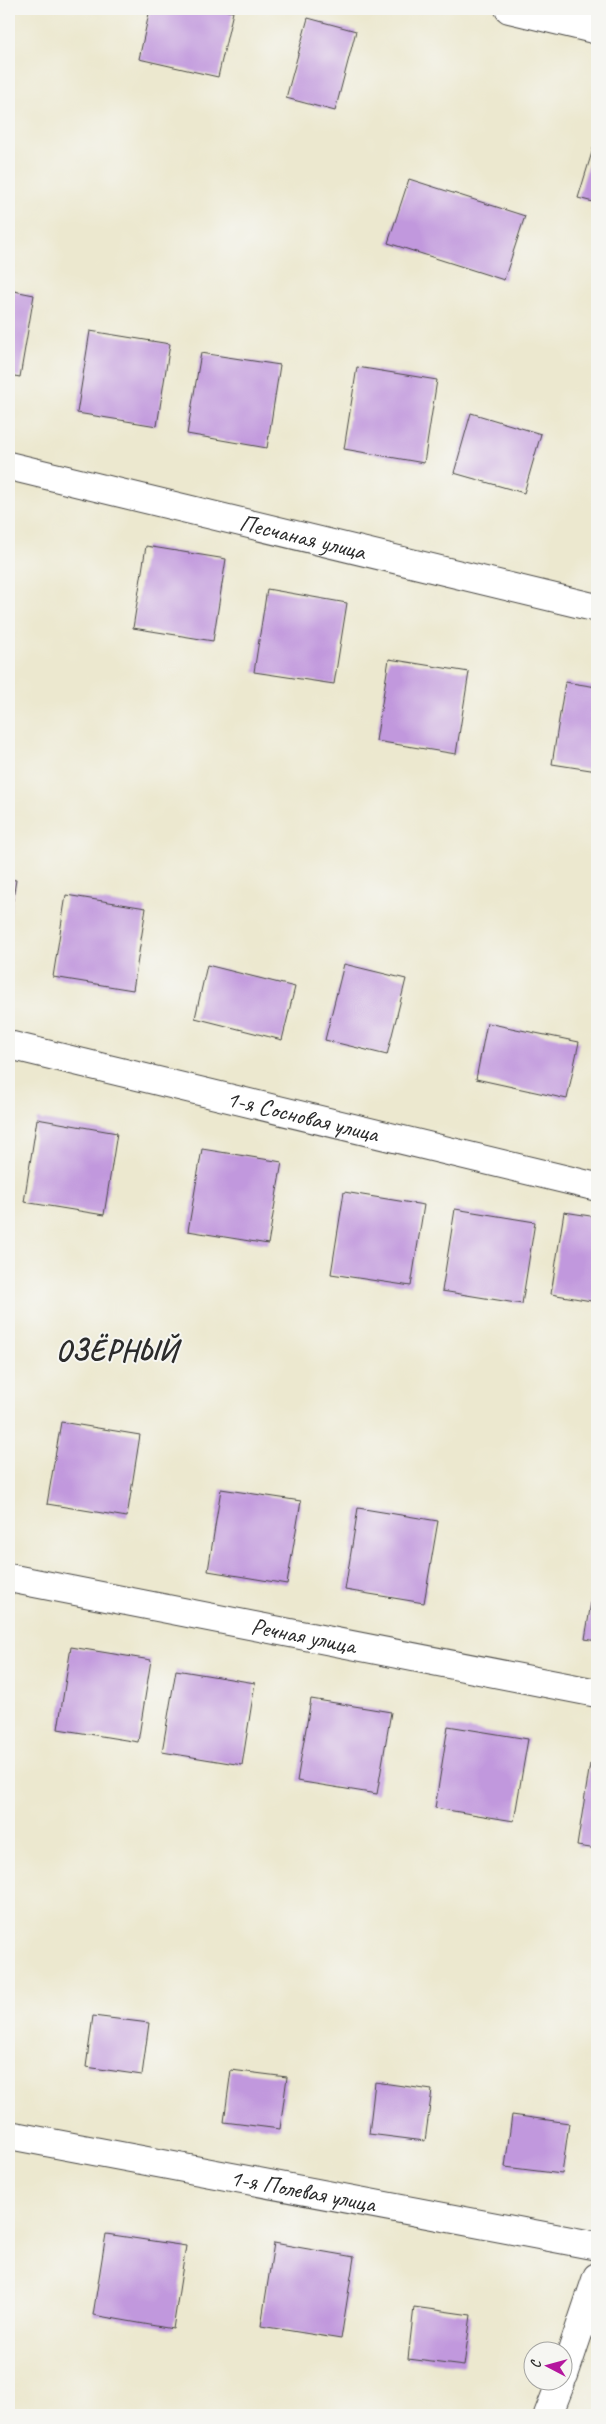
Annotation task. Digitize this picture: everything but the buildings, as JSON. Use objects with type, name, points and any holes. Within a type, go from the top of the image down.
[{"type":"street","points":[[509,9],[597,30]]},
{"type":"street","name":"Песчаная улица","points":[[9,466],[597,608]]},
{"type":"street","name":"1-я Сосновая улица","points":[[9,1045],[597,1187]]},
{"type":"street","name":"Речная улица","points":[[9,1578],[597,1693]]},
{"type":"street","name":"1-я Полевая улица","points":[[9,2136],[597,2246]]},
{"type":"street","points":[[574,2345],[597,2277]]},
{"type":"street","points":[[548,2415],[557,2392]]},
{"type":"district","name":"ОЗЁРНЫЙ","points":[[117,1350]]}]
